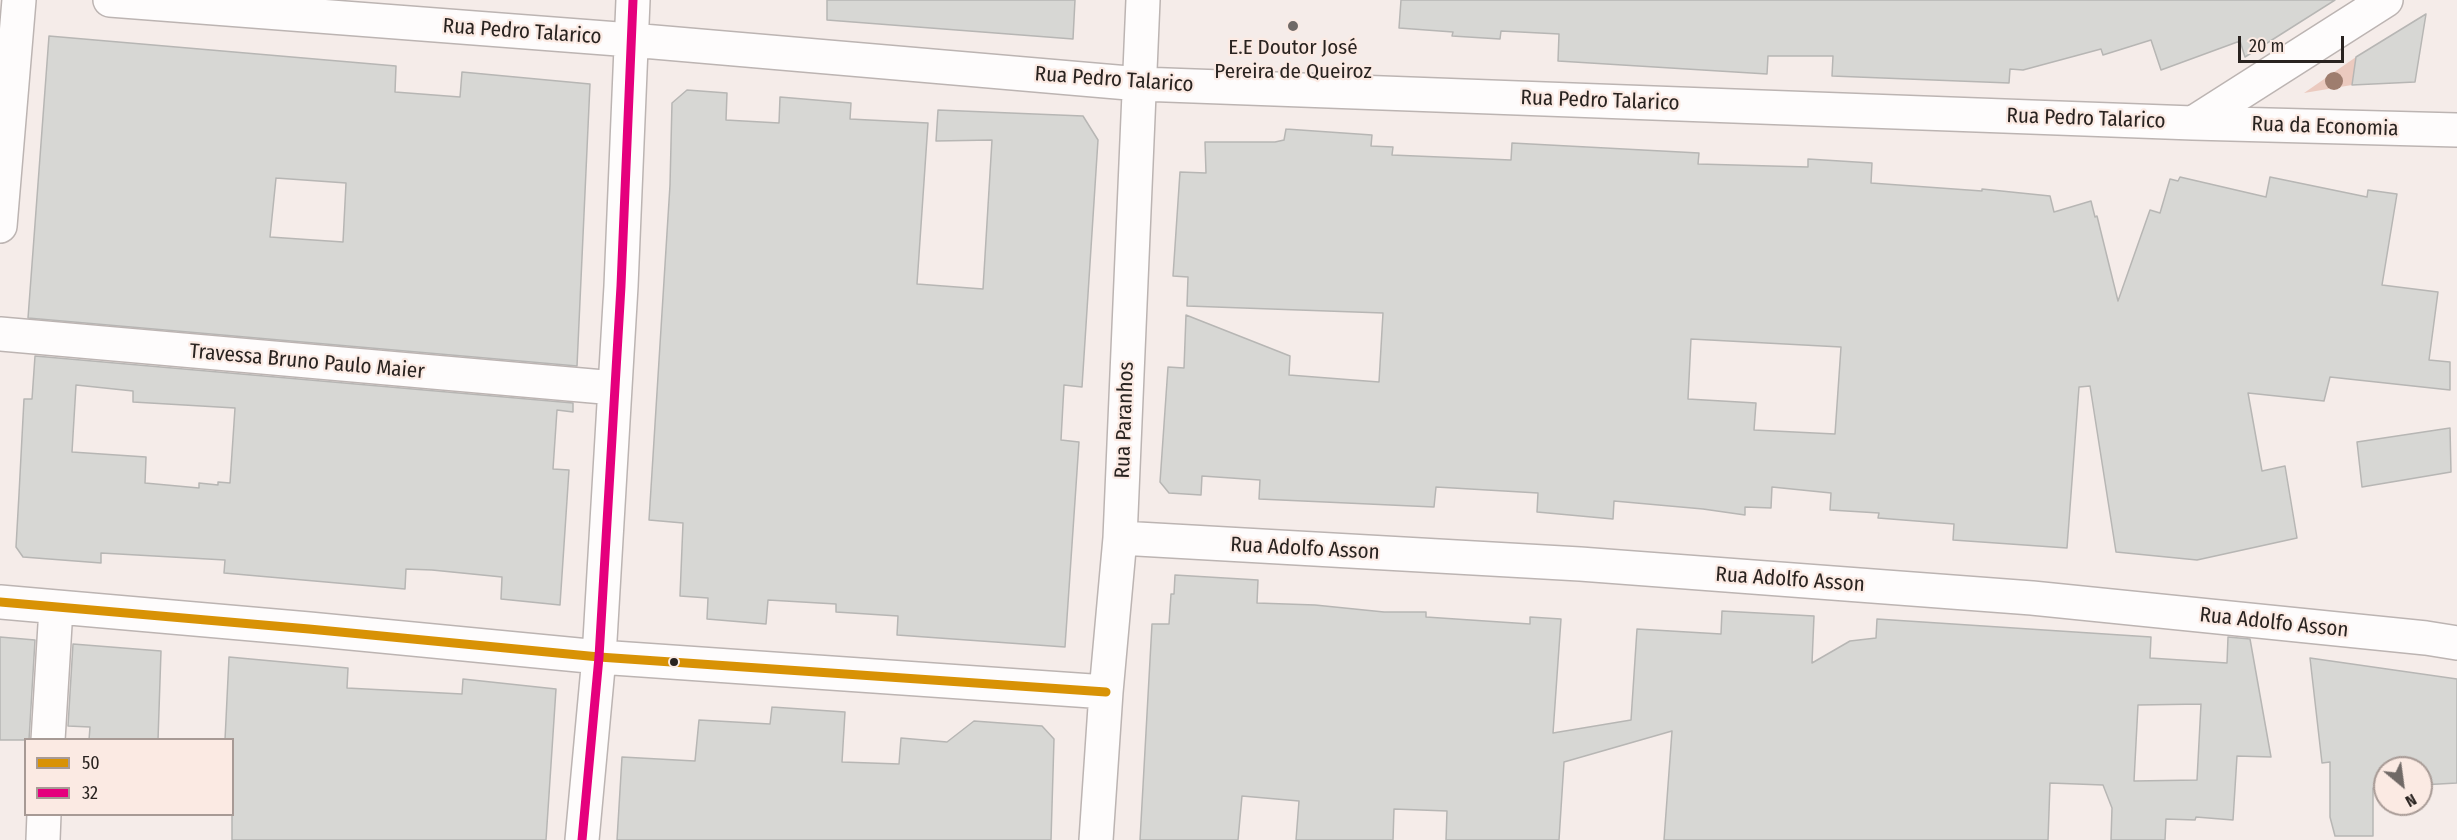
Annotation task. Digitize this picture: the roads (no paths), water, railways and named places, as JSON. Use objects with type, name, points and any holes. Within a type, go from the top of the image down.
[{"type":"street","points":[[0,226],[19,0]]},
{"type":"street","name":"Rua Pedro Talarico","points":[[110,0],[631,40],[1140,84],[2193,123]]},
{"type":"street","points":[[582,840],[599,657],[615,388],[633,0]]},
{"type":"street","name":"Rua Paranhos","points":[[1096,840],[1120,538],[1143,0]]},
{"type":"street","points":[[2193,123],[2386,0]]},
{"type":"street","name":"Rua da Economia","points":[[2193,123],[2457,130]]},
{"type":"street","name":"Travessa Bruno Paulo Maier","points":[[0,334],[615,388]]},
{"type":"street","name":"Rua Adolfo Asson","points":[[1120,538],[1580,564],[2032,598],[2426,638],[2457,644]]},
{"type":"street","points":[[0,602],[599,657],[1106,692]]},
{"type":"street","points":[[48,738],[56,608]]},
{"type":"street","points":[[43,840],[44,816]]},
{"type":"place","name":"E.E Doutor José Pereira de Queiroz","points":[[1293,26]]}]
